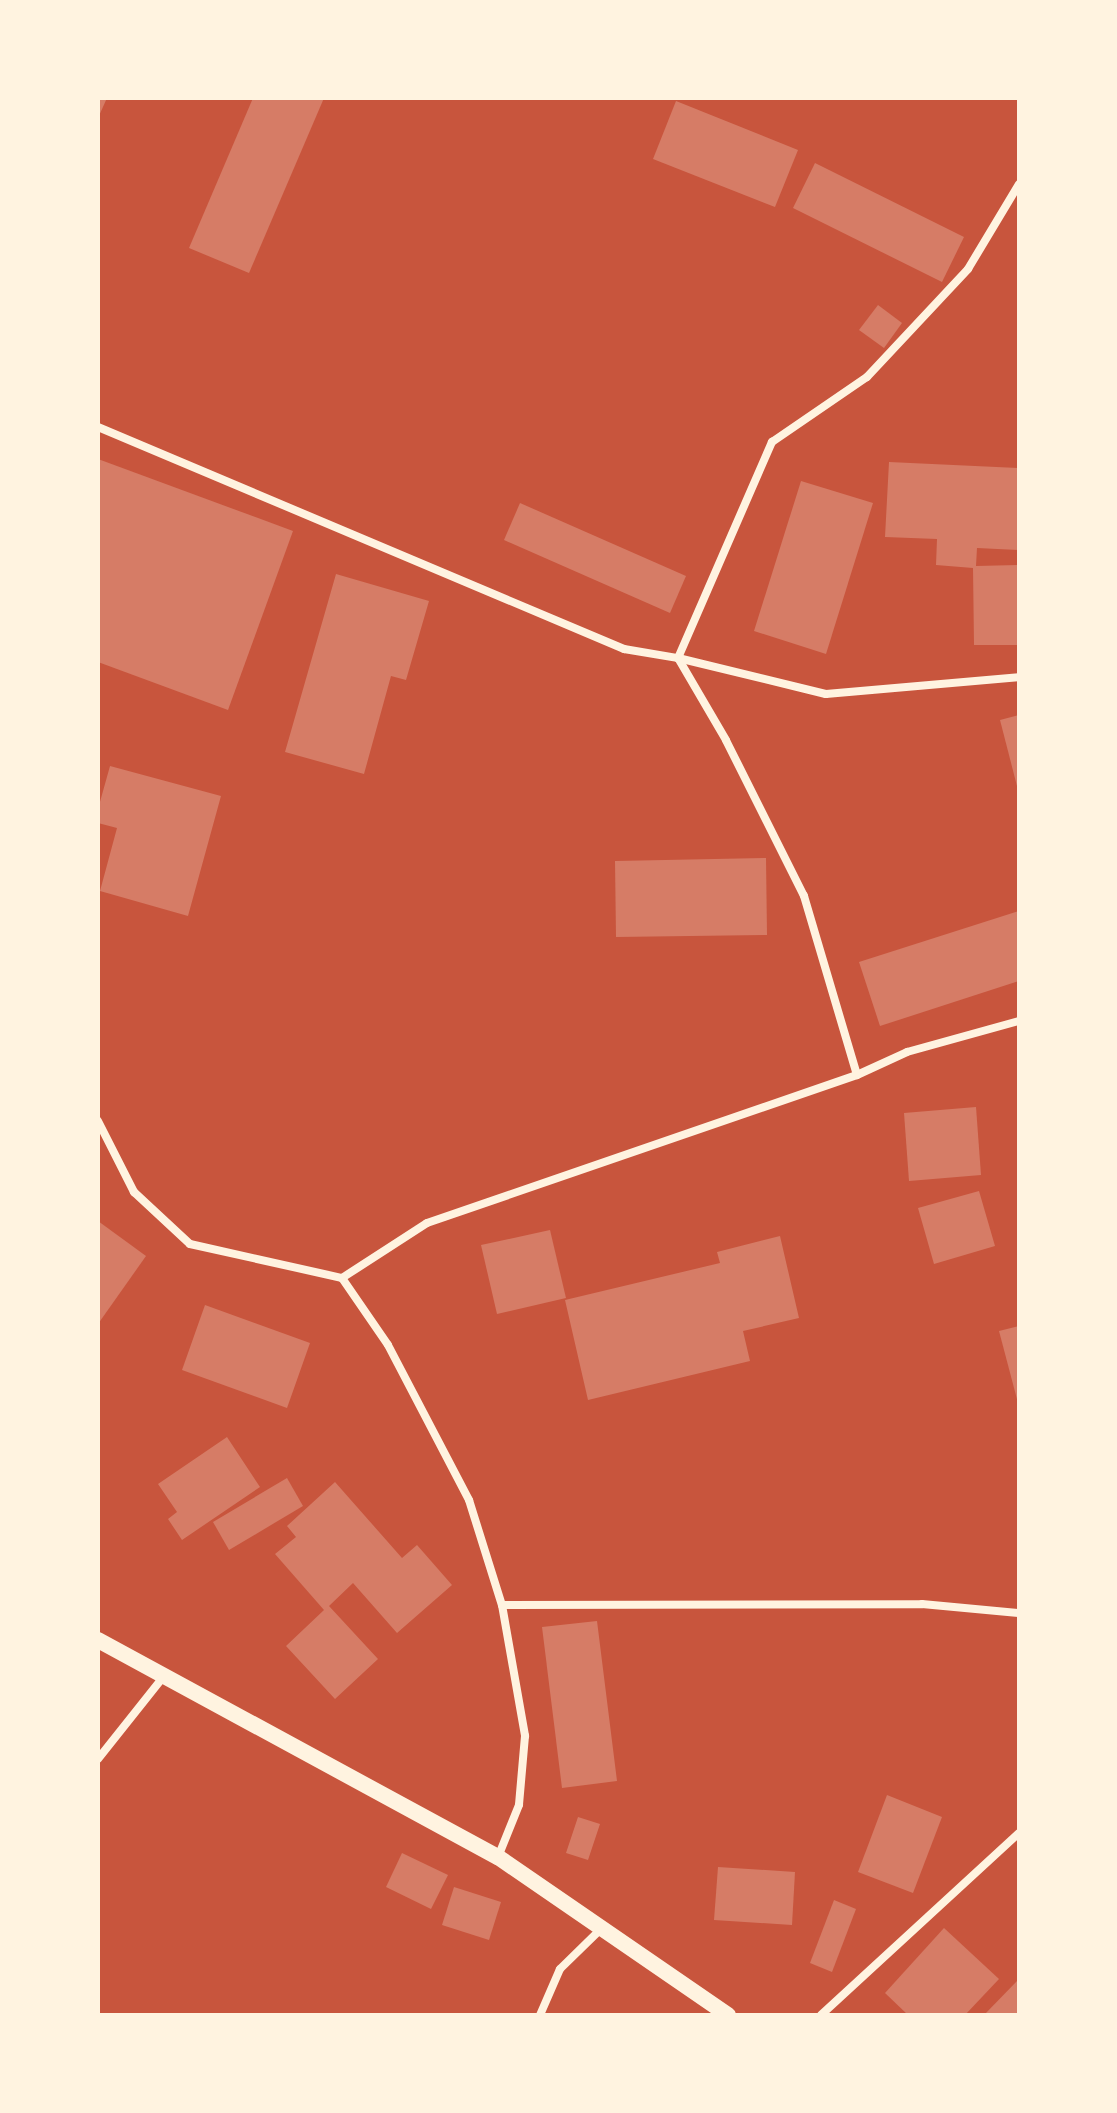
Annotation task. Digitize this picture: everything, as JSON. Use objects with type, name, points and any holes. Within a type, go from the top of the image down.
[{"type":"main road","points":[[98,1640],[498,1857],[728,2015]]},
{"type":"street","points":[[678,658],[772,442],[867,377],[968,269],[1019,184]]},
{"type":"street","points":[[98,427],[609,643],[826,694],[1019,677]]},
{"type":"street","points":[[678,658],[726,740],[804,896],[857,1075]]},
{"type":"street","points":[[342,1278],[427,1223],[857,1075],[907,1052],[1019,1021]]},
{"type":"street","points":[[98,1121],[134,1192],[190,1244],[342,1278],[388,1345],[469,1500],[502,1605],[525,1736],[519,1805],[498,1857]]},
{"type":"street","points":[[502,1605],[922,1604],[1019,1613]]},
{"type":"street","points":[[98,1759],[165,1675]]},
{"type":"street","points":[[821,2015],[1019,1833]]},
{"type":"street","points":[[540,2015],[560,1969],[601,1929]]},
{"type":"building","points":[[98,98],[107,98],[98,118]]},
{"type":"building","points":[[253,98],[324,98],[249,273],[189,248]]},
{"type":"building","points":[[676,101],[798,150],[775,207],[653,159]]},
{"type":"building","points":[[815,163],[964,237],[942,282],[793,208]]},
{"type":"building","points":[[878,305],[902,323],[884,348],[859,330]]},
{"type":"building","points":[[98,459],[293,531],[228,710],[98,662]]},
{"type":"building","points":[[889,462],[1019,468],[1019,550],[977,548],[976,566],[1018,565],[1019,645],[974,645],[973,568],[936,565],[937,539],[885,537]]},
{"type":"building","points":[[801,481],[873,503],[826,654],[754,631]]},
{"type":"building","points":[[520,503],[686,576],[670,613],[504,540]]},
{"type":"building","points":[[336,574],[429,601],[406,680],[391,676],[364,774],[285,752]]},
{"type":"building","points":[[1019,715],[1019,790],[1018,790],[1000,720]]},
{"type":"building","points":[[110,766],[221,796],[188,916],[100,891],[117,828],[98,823],[98,809]]},
{"type":"building","points":[[766,858],[767,935],[616,937],[615,861]]},
{"type":"building","points":[[1019,911],[1019,981],[880,1026],[859,962]]},
{"type":"building","points":[[976,1107],[981,1175],[909,1181],[904,1113]]},
{"type":"building","points":[[979,1191],[995,1246],[934,1264],[918,1208]]},
{"type":"building","points":[[98,1221],[146,1256],[98,1324]]},
{"type":"building","points":[[550,1230],[566,1298],[497,1314],[481,1245]]},
{"type":"building","points":[[780,1236],[799,1318],[743,1331],[750,1361],[588,1400],[565,1300],[720,1263],[717,1252]]},
{"type":"building","points":[[205,1305],[310,1343],[287,1408],[182,1370]]},
{"type":"building","points":[[1019,1326],[1019,1403],[1018,1403],[999,1331]]},
{"type":"building","points":[[227,1437],[260,1487],[182,1540],[168,1519],[177,1512],[158,1484]]},
{"type":"building","points":[[287,1478],[303,1506],[229,1550],[213,1522]]},
{"type":"building","points":[[335,1482],[402,1558],[417,1545],[452,1585],[397,1633],[353,1583],[329,1606],[378,1659],[335,1699],[286,1646],[324,1610],[275,1554],[296,1537],[287,1526]]},
{"type":"building","points":[[597,1621],[617,1781],[562,1788],[542,1627]]},
{"type":"building","points":[[887,1795],[942,1817],[913,1893],[858,1872]]},
{"type":"building","points":[[578,1817],[600,1824],[588,1860],[566,1853]]},
{"type":"building","points":[[402,1853],[448,1875],[431,1909],[386,1887]]},
{"type":"building","points":[[718,1867],[795,1872],[792,1925],[714,1920]]},
{"type":"building","points":[[454,1887],[501,1902],[489,1940],[442,1925]]},
{"type":"building","points":[[834,1900],[856,1909],[832,1972],[810,1963]]},
{"type":"building","points":[[944,1928],[999,1979],[965,2015],[908,2015],[885,1993]]},
{"type":"building","points":[[1019,1979],[1019,2015],[984,2015]]}]
